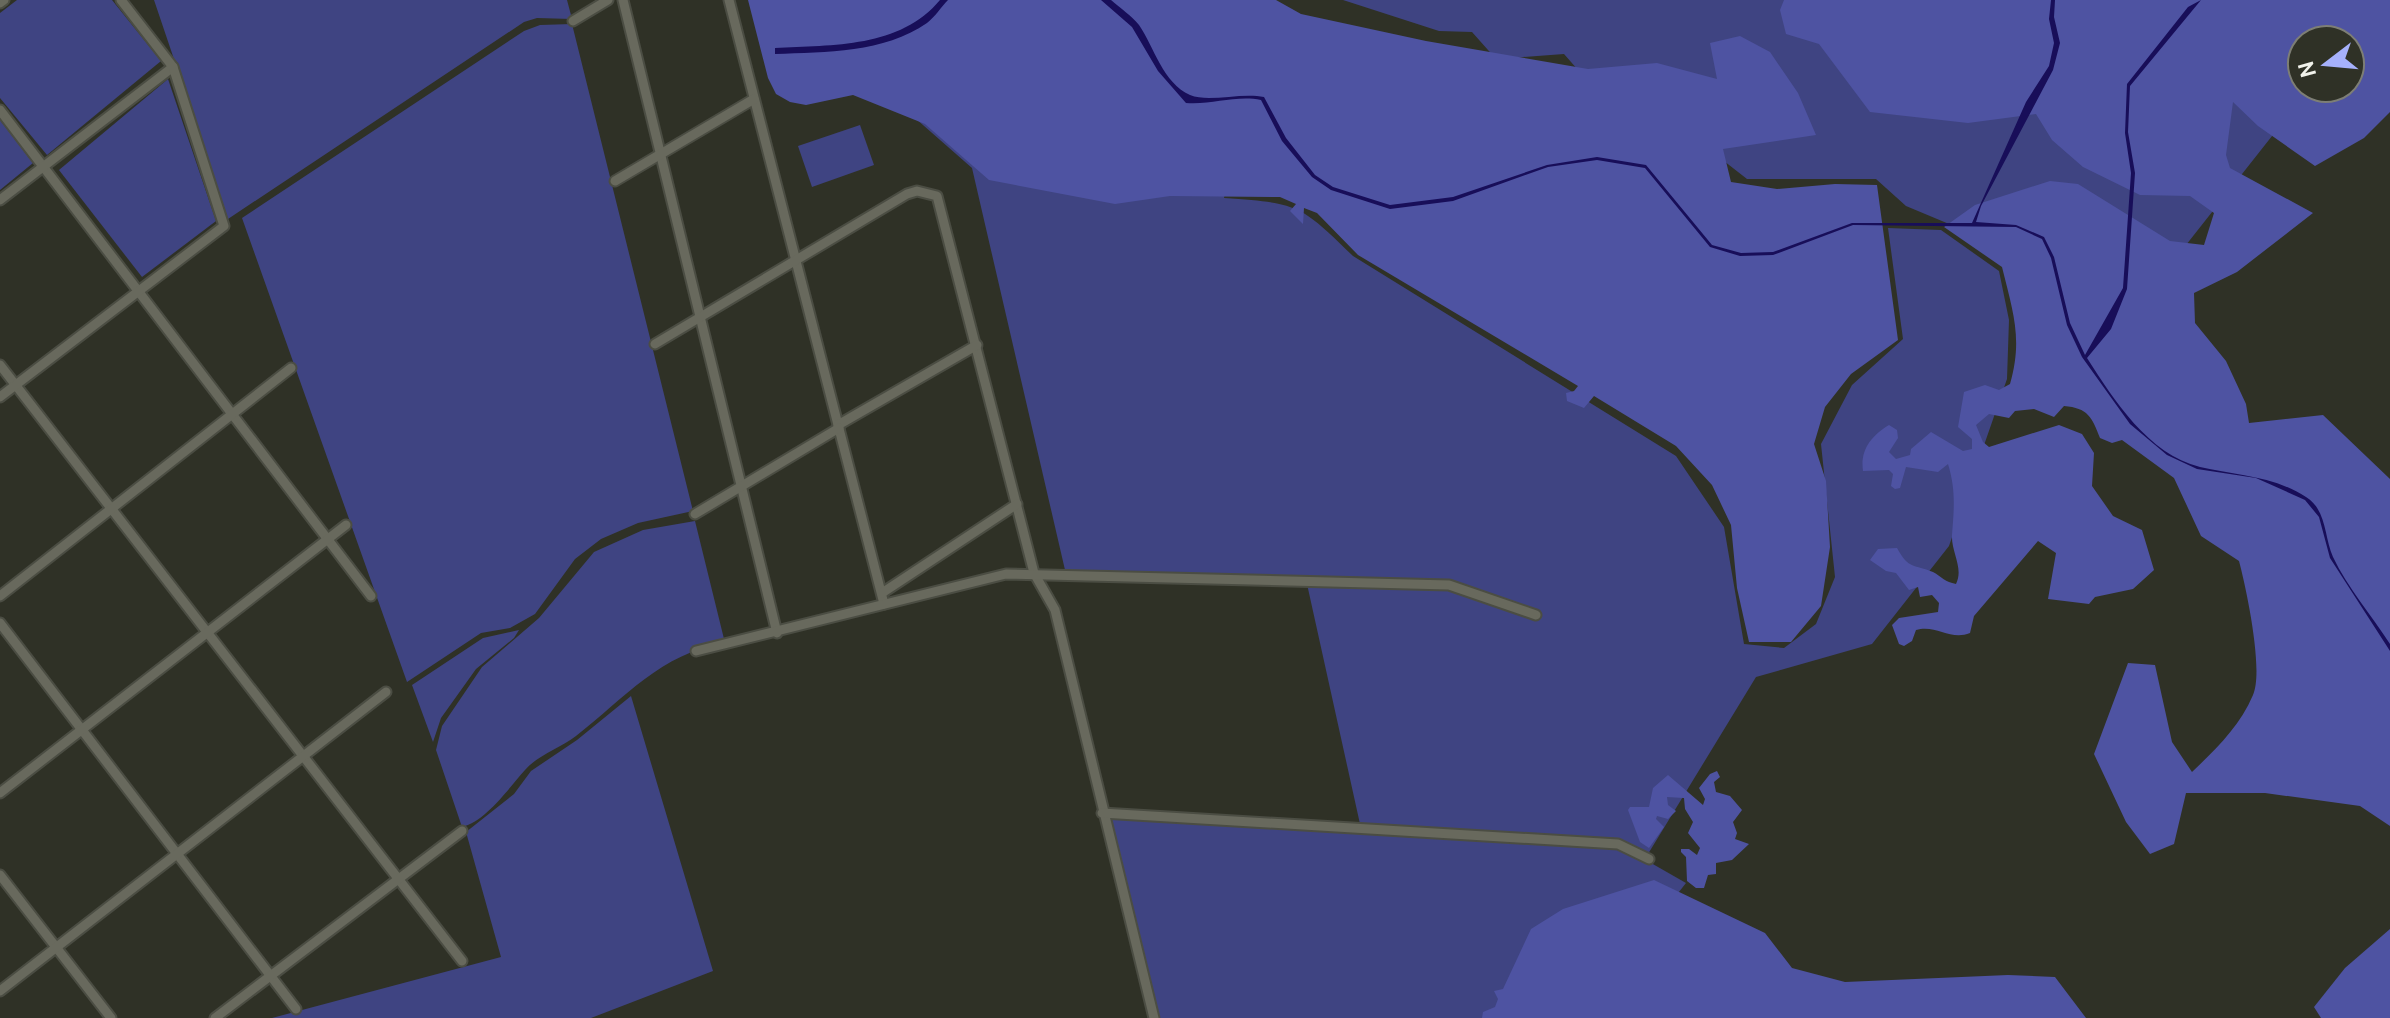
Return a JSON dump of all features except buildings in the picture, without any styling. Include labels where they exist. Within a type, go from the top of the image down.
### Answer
[{"type":"street","points":[[0,397],[224,226],[173,67],[121,0]]},
{"type":"street","points":[[573,21],[608,0]]},
{"type":"street","points":[[623,0],[777,633]]},
{"type":"street","points":[[729,0],[883,598]]},
{"type":"street","points":[[0,200],[173,67]]},
{"type":"street","points":[[615,181],[754,99]]},
{"type":"street","points":[[0,110],[371,596]]},
{"type":"street","points":[[655,344],[907,194],[917,191],[937,196],[1034,573],[1055,610],[1154,1018]]},
{"type":"street","points":[[695,514],[977,345]]},
{"type":"street","points":[[0,365],[462,961]]},
{"type":"street","points":[[0,596],[291,368]]},
{"type":"street","points":[[883,598],[1017,504]]},
{"type":"street","points":[[0,793],[346,525]]},
{"type":"street","points":[[696,651],[777,633],[883,598],[978,579],[1034,573],[1449,585],[1536,615]]},
{"type":"street","points":[[0,623],[296,1009]]},
{"type":"street","points":[[0,991],[386,692]]},
{"type":"street","points":[[1102,813],[1618,844],[1649,859]]},
{"type":"street","points":[[215,1018],[462,831]]},
{"type":"street","points":[[0,875],[111,1018]]},
{"type":"shaded area","points":[[17,0],[112,0],[161,61],[47,155],[0,98],[0,13]]},
{"type":"shaded area","points":[[154,0],[567,0],[572,19],[537,18],[524,22],[228,219]]},
{"type":"shaded area","points":[[748,0],[1276,0],[1301,14],[1426,41],[1588,69],[1657,63],[1717,79],[1710,43],[1740,36],[1770,52],[1798,93],[1816,135],[1723,149],[1731,182],[1777,189],[1835,184],[1877,185],[1898,340],[1851,374],[1825,407],[1814,444],[1826,481],[1830,547],[1821,606],[1791,642],[1749,642],[1737,588],[1731,525],[1712,485],[1676,446],[1594,396],[1584,408],[1567,401],[1566,393],[1578,386],[1358,255],[1317,213],[1304,208],[1303,224],[1290,211],[1296,204],[1280,197],[1170,196],[1115,204],[989,180],[925,124],[853,95],[806,105],[790,102],[776,94],[768,78]]},
{"type":"shaded area","points":[[940,0],[948,0],[930,21],[892,40],[854,49],[775,54],[775,48],[842,44],[886,35],[924,16]]},
{"type":"shaded area","points":[[1101,0],[1111,0],[1136,22],[1166,73],[1190,95],[1206,98],[1264,97],[1286,138],[1315,175],[1333,187],[1390,205],[1453,197],[1547,165],[1597,157],[1646,165],[1712,245],[1741,253],[1773,252],[1852,223],[1972,223],[2026,102],[2049,66],[2054,43],[2049,19],[2051,0],[2055,0],[2054,17],[2060,43],[2053,70],[1981,206],[1976,222],[2016,225],[2044,237],[2054,257],[2070,323],[2085,355],[2123,288],[2131,173],[2125,133],[2127,84],[2188,7],[2201,0],[2130,86],[2128,132],[2135,173],[2127,289],[2111,329],[2087,358],[2121,408],[2164,450],[2200,467],[2254,477],[2281,485],[2313,502],[2321,516],[2339,568],[2390,644],[2390,651],[2330,558],[2319,517],[2305,500],[2256,478],[2197,469],[2167,455],[2130,424],[2082,357],[2067,325],[2051,258],[2042,239],[2016,227],[1853,225],[1773,255],[1740,256],[1710,247],[1645,168],[1597,160],[1548,167],[1453,201],[1390,209],[1331,190],[1312,177],[1282,141],[1261,100],[1186,103],[1158,71],[1132,27]]},
{"type":"shaded area","points":[[1264,0],[1224,198],[1268,202],[1296,209],[1321,226],[1353,256],[1676,456],[1724,527],[1744,644],[1784,648],[1816,624],[1835,577],[1821,444],[1852,385],[1903,339],[1888,228],[1941,230],[1999,271],[2009,320],[2007,379],[1949,546],[1872,644],[1756,677],[1648,854],[1617,841],[1360,824],[1307,584],[1449,589],[1539,620],[1542,614],[1448,581],[1065,570],[972,168],[899,104]]},
{"type":"shaded area","points":[[1343,0],[2380,0],[2333,24],[2286,24],[2286,104],[2297,104],[2096,359],[1973,234],[1906,206],[1876,179],[1747,179],[1660,111],[1600,95],[1564,54],[1496,59],[1472,32],[1439,31]]},
{"type":"shaded area","points":[[1784,0],[2390,0],[2390,112],[2364,138],[2315,166],[2258,126],[2233,102],[2226,155],[2230,168],[2313,213],[2237,272],[2194,293],[2195,323],[2226,361],[2246,404],[2249,423],[2323,415],[2390,479],[2390,826],[2360,806],[2265,793],[2186,793],[2174,844],[2150,854],[2126,822],[2094,754],[2128,663],[2155,665],[2172,742],[2192,772],[2227,736],[2248,706],[2256,683],[2255,649],[2239,561],[2201,536],[2174,478],[2122,440],[2112,443],[2100,438],[2091,419],[2079,409],[2064,406],[2054,417],[2034,409],[2015,411],[2009,418],[1989,414],[1976,425],[1983,442],[1989,447],[2059,425],[2082,434],[2094,453],[2092,486],[2113,516],[2142,530],[2154,570],[2133,589],[2095,597],[2089,604],[2048,599],[2056,553],[2038,541],[1974,616],[1970,633],[1956,635],[1930,629],[1916,630],[1912,641],[1904,646],[1899,644],[1892,625],[1899,618],[1938,612],[1939,603],[1932,595],[1920,597],[1918,587],[1909,590],[1896,573],[1886,571],[1870,560],[1878,549],[1897,548],[1912,565],[1956,584],[1959,572],[1952,541],[1952,482],[1948,464],[1938,472],[1906,467],[1900,488],[1895,489],[1891,486],[1893,474],[1889,470],[1863,471],[1865,450],[1872,439],[1889,425],[1897,430],[1898,438],[1889,452],[1896,459],[1910,455],[1911,449],[1931,432],[1963,451],[1972,449],[1972,439],[1958,427],[1964,392],[1985,385],[1999,390],[2010,384],[2016,353],[2015,326],[2002,267],[1944,227],[1975,205],[2050,181],[2078,184],[2170,241],[2204,245],[2214,213],[2190,196],[2140,195],[2083,167],[2052,140],[2036,114],[1968,123],[1870,112],[1819,44],[1786,34],[1780,10]]},
{"type":"shaded area","points":[[572,24],[693,511],[638,523],[601,539],[575,559],[535,614],[510,628],[481,633],[407,682],[242,218],[524,31],[540,25]]},
{"type":"shaded area","points":[[168,79],[216,221],[142,277],[59,170]]},
{"type":"shaded area","points":[[0,120],[33,163],[0,190]]},
{"type":"shaded area","points":[[860,125],[874,165],[812,187],[798,146]]},
{"type":"shaded area","points":[[695,521],[725,643],[682,656],[645,679],[576,736],[530,765],[488,811],[462,827],[436,750],[442,726],[482,667],[539,618],[594,552],[643,530]]},
{"type":"shaded area","points":[[519,630],[514,638],[476,669],[441,718],[433,742],[412,685],[483,638]]},
{"type":"shaded area","points":[[631,696],[713,971],[591,1018],[272,1018],[501,957],[466,832],[514,794],[531,771],[577,740]]},
{"type":"shaded area","points":[[1717,771],[1720,777],[1714,782],[1716,792],[1730,796],[1742,810],[1733,822],[1737,833],[1735,839],[1749,844],[1732,860],[1716,863],[1716,874],[1708,875],[1704,888],[1696,888],[1687,881],[1686,857],[1681,852],[1681,849],[1689,849],[1697,855],[1700,848],[1688,833],[1693,822],[1685,809],[1684,798],[1667,797],[1668,805],[1676,811],[1668,819],[1657,816],[1656,819],[1664,827],[1649,848],[1640,842],[1628,810],[1630,807],[1649,807],[1653,788],[1668,775],[1703,805],[1705,799],[1699,788],[1710,774]]},
{"type":"shaded area","points":[[1107,817],[1623,847],[1686,883],[1580,1018],[1158,1018]]},
{"type":"shaded area","points":[[1654,880],[1765,933],[1792,968],[1845,982],[2008,975],[2055,977],[2086,1018],[1482,1018],[1483,1012],[1495,1007],[1498,999],[1494,991],[1503,989],[1531,929],[1563,909]]},
{"type":"shaded area","points":[[2390,929],[2390,1018],[2321,1018],[2314,1007],[2345,968]]}]
